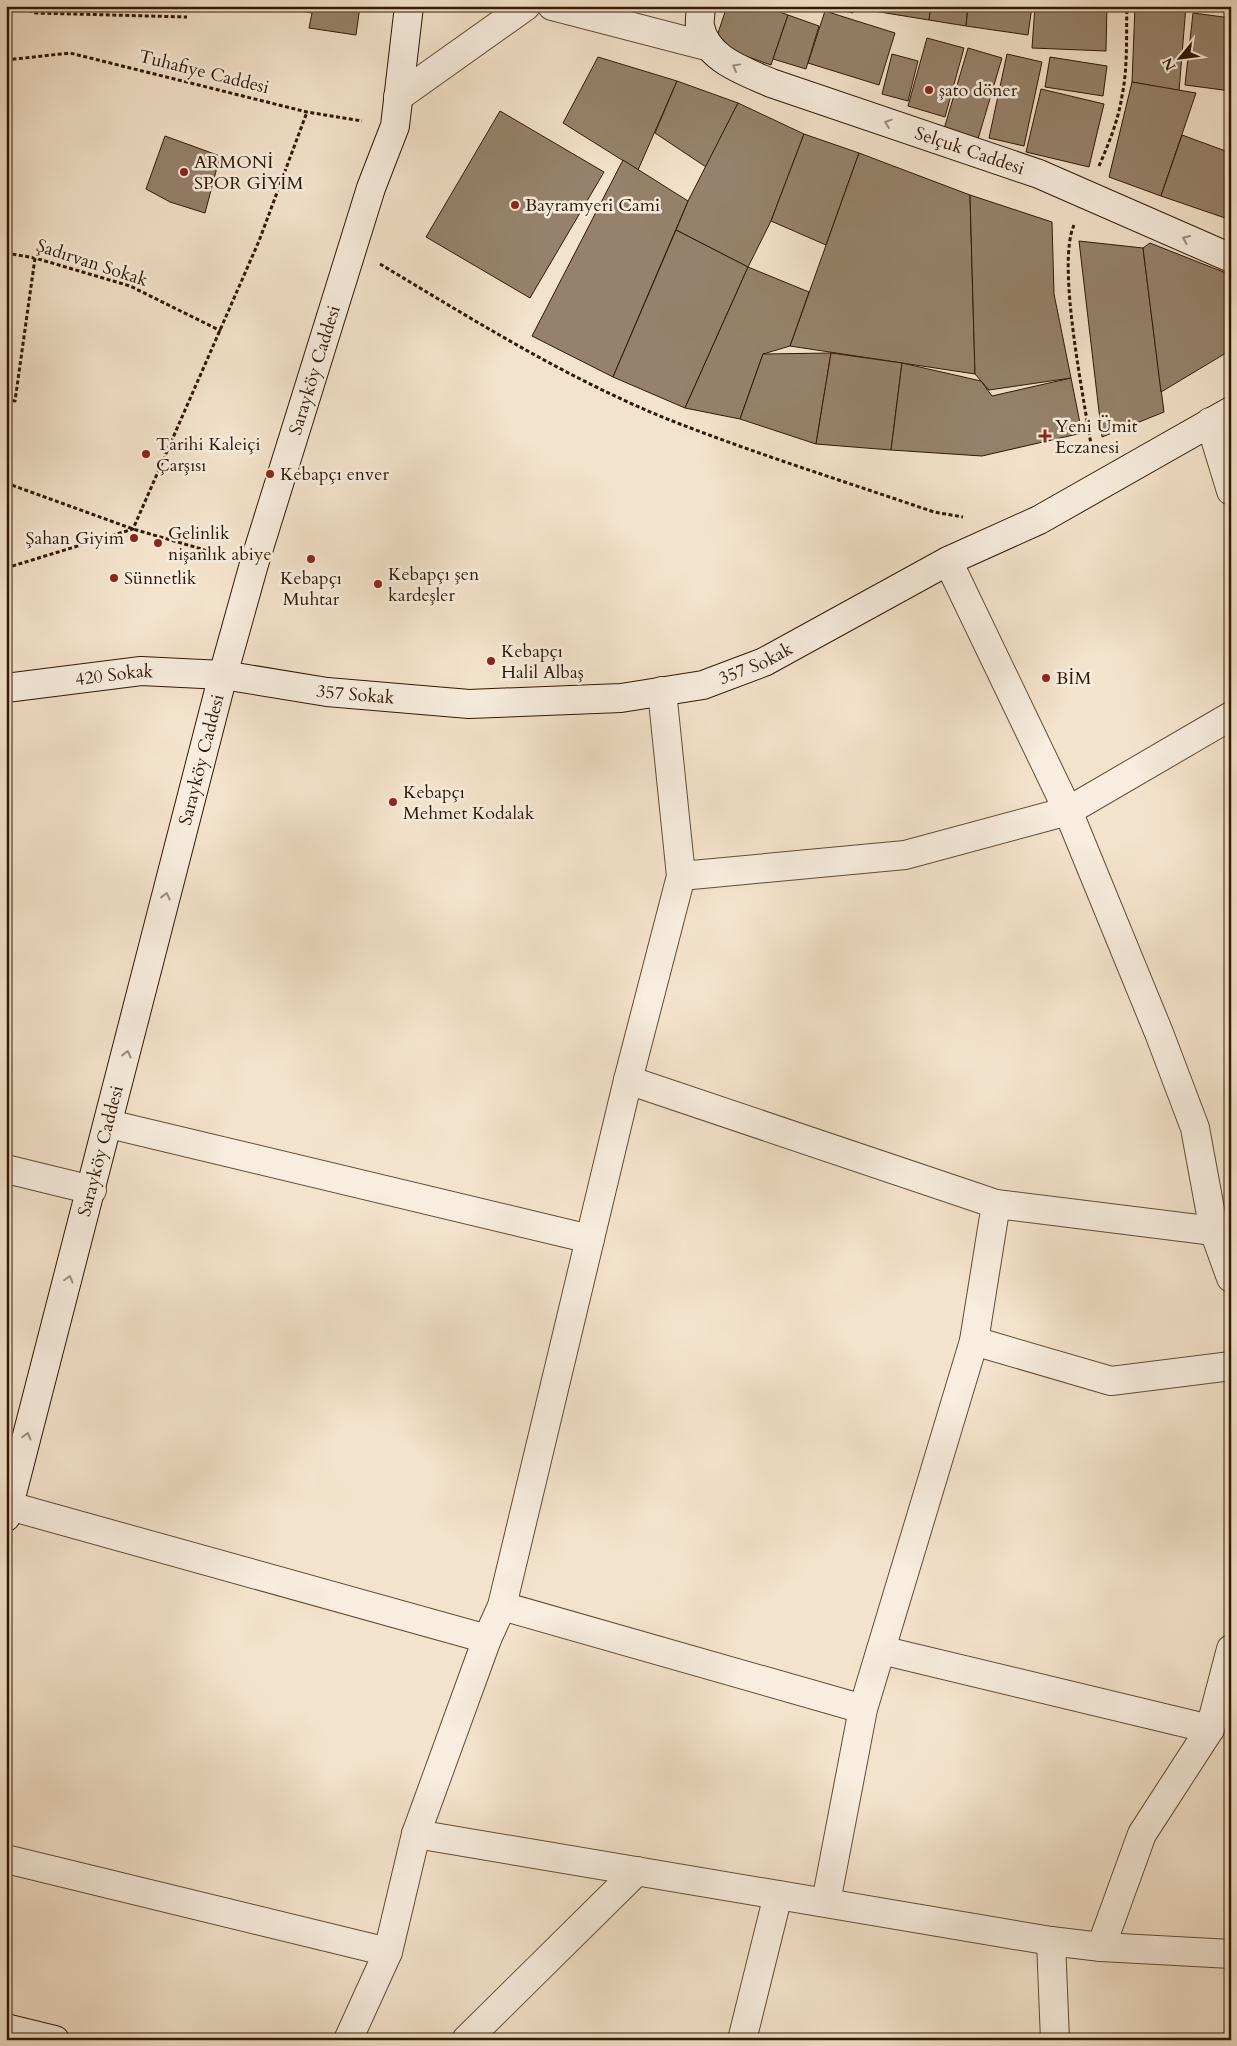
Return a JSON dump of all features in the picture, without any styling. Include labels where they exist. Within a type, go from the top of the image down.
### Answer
[{"type":"street","name":"Sarayköy Caddesi","points":[[7,1509],[92,1190],[222,675],[254,564],[371,188],[395,126],[409,6]]},
{"type":"street","points":[[398,97],[526,6]]},
{"type":"street","points":[[552,6],[710,47]]},
{"type":"street","points":[[701,6],[700,26],[710,47]]},
{"type":"street","name":"Selçuk Caddesi","points":[[710,47],[722,59],[737,68],[771,83],[1039,174],[1231,258]]},
{"type":"street","points":[[1220,416],[1231,491]]},
{"type":"street","name":"357 Sokak","points":[[222,675],[327,692],[469,704],[620,698],[703,685],[764,662],[948,560],[1040,520],[1220,416]]},
{"type":"street","points":[[948,560],[1068,810],[1195,1128],[1214,1232],[1231,1278]]},
{"type":"street","name":"420 Sokak","points":[[6,688],[141,671],[222,675]]},
{"type":"street","points":[[348,2040],[388,1952],[416,1834],[487,1639],[502,1606],[628,1080],[681,876],[662,691]]},
{"type":"street","points":[[681,876],[905,855],[1068,810],[1231,716]]},
{"type":"street","points":[[628,1080],[996,1204],[1214,1232]]},
{"type":"street","points":[[109,1124],[590,1239]]},
{"type":"street","points":[[6,1169],[92,1190]]},
{"type":"street","points":[[826,1902],[864,1709],[974,1341],[996,1204]]},
{"type":"street","points":[[974,1341],[1111,1381],[1231,1366]]},
{"type":"street","points":[[7,1509],[487,1639]]},
{"type":"street","points":[[502,1606],[864,1709]]},
{"type":"street","points":[[1101,1947],[1142,1834],[1210,1729],[1231,1648]]},
{"type":"street","points":[[881,1650],[1210,1729]]},
{"type":"street","points":[[416,1834],[1051,1941],[1101,1947],[1231,1954]]},
{"type":"street","points":[[6,1859],[388,1952]]},
{"type":"street","points":[[466,2040],[637,1871]]},
{"type":"street","points":[[742,2040],[778,1895]]},
{"type":"street","points":[[1051,1941],[1055,2040]]},
{"type":"street","points":[[6,2028],[55,2040]]},
{"type":"path","points":[[16,6],[36,13],[187,17]]},
{"type":"path","points":[[1102,484],[1093,456],[1086,410],[1070,284],[1069,236],[1113,133],[1123,96],[1126,67],[1127,6]]},
{"type":"path","name":"Tuhafiye Caddesi","points":[[6,60],[70,53],[307,112],[395,126]]},
{"type":"path","points":[[6,568],[133,529],[221,331],[259,240],[307,112]]},
{"type":"path","name":"Şadırvan Sokak","points":[[6,253],[36,258],[130,286],[221,331]]},
{"type":"path","points":[[6,399],[15,401],[36,258]]},
{"type":"path","points":[[379,263],[495,333],[595,386],[679,424],[934,512],[972,519]]},
{"type":"path","points":[[6,484],[133,529],[254,564]]},
{"type":"building","points":[[271,6],[360,6],[356,35],[309,28],[312,13]]},
{"type":"building","points":[[727,6],[764,6],[788,15],[771,65],[714,45]]},
{"type":"building","points":[[822,6],[854,6],[853,13]]},
{"type":"building","points":[[861,6],[931,6],[929,20],[861,9]]},
{"type":"building","points":[[931,6],[968,6],[966,26],[929,20]]},
{"type":"building","points":[[968,6],[1032,6],[1028,35],[966,26]]},
{"type":"building","points":[[1035,6],[1107,6],[1106,51],[1032,48]]},
{"type":"building","points":[[1135,6],[1186,6],[1179,91],[1132,82]]},
{"type":"building","points":[[1191,6],[1231,6],[1231,11],[1191,8]]},
{"type":"building","points":[[825,11],[895,33],[879,85],[808,63]]},
{"type":"building","points":[[1193,13],[1231,18],[1231,91],[1185,85]]},
{"type":"building","points":[[788,15],[819,26],[806,69],[773,59]]},
{"type":"building","points":[[927,38],[964,48],[945,117],[908,106]]},
{"type":"building","points":[[968,48],[1002,58],[978,139],[944,129]]},
{"type":"building","points":[[892,54],[918,61],[908,101],[882,94]]},
{"type":"building","points":[[1007,54],[1042,62],[1024,146],[989,138]]},
{"type":"building","points":[[598,57],[677,81],[638,170],[563,123]]},
{"type":"building","points":[[1050,57],[1107,66],[1103,96],[1045,87]]},
{"type":"building","points":[[677,81],[738,103],[706,167],[655,133]]},
{"type":"building","points":[[1132,82],[1196,93],[1161,196],[1109,177]]},
{"type":"building","points":[[1041,89],[1104,104],[1089,167],[1026,152]]},
{"type":"building","points":[[738,103],[804,134],[771,221],[748,267],[676,230],[688,201]]},
{"type":"building","name":"Bayramyeri Cami","points":[[500,111],[604,172],[530,298],[426,237]]},
{"type":"building","points":[[804,134],[859,153],[826,245],[771,221]]},
{"type":"building","points":[[1182,135],[1231,153],[1231,220],[1161,196]]},
{"type":"building","name":"ARMONİ SPOR GİYİM","points":[[165,136],[220,156],[205,213],[170,202],[146,189]]},
{"type":"building","points":[[859,153],[970,195],[975,374],[790,346]]},
{"type":"building","points":[[623,160],[688,201],[613,377],[532,336]]},
{"type":"building","points":[[970,195],[1052,222],[1054,294],[1071,378],[989,390],[975,374]]},
{"type":"building","points":[[676,230],[748,267],[685,408],[613,377]]},
{"type":"building","points":[[1079,241],[1143,248],[1164,412],[1102,437]]},
{"type":"building","points":[[1150,243],[1231,275],[1231,350],[1161,392],[1143,248]]},
{"type":"building","points":[[748,267],[809,292],[790,346],[763,354],[740,419],[685,408]]},
{"type":"building","points":[[831,353],[816,444],[740,419],[763,354]]},
{"type":"building","points":[[831,353],[902,363],[891,450],[816,444]]},
{"type":"building","points":[[902,363],[981,381],[992,396],[1071,378],[1082,433],[982,456],[891,450]]},
{"type":"place","name":"şato döner","points":[[929,90]]},
{"type":"place","name":"ARMONİ SPOR GİYİM","points":[[184,172]]},
{"type":"place","name":"Bayramyeri Cami","points":[[515,205]]},
{"type":"place","name":"Yeni Ümit Eczanesi","points":[[1045,436]]},
{"type":"place","name":"Tarihi Kaleiçi Çarşısı","points":[[146,454]]},
{"type":"place","name":"Kebapçı enver","points":[[270,474]]},
{"type":"place","name":"Şahan Giyim","points":[[134,538]]},
{"type":"place","name":"Gelinlik nişanlık abiye","points":[[158,543]]},
{"type":"place","name":"Kebapçı Muhtar","points":[[311,559]]},
{"type":"place","name":"Sünnetlik","points":[[114,578]]},
{"type":"place","name":"Kebapçı şen kardeşler","points":[[378,584]]},
{"type":"place","name":"Kebapçı Halil Albaş","points":[[491,661]]},
{"type":"place","name":"BİM","points":[[1046,678]]},
{"type":"place","name":"Kebapçı Mehmet Kodalak","points":[[393,802]]}]
